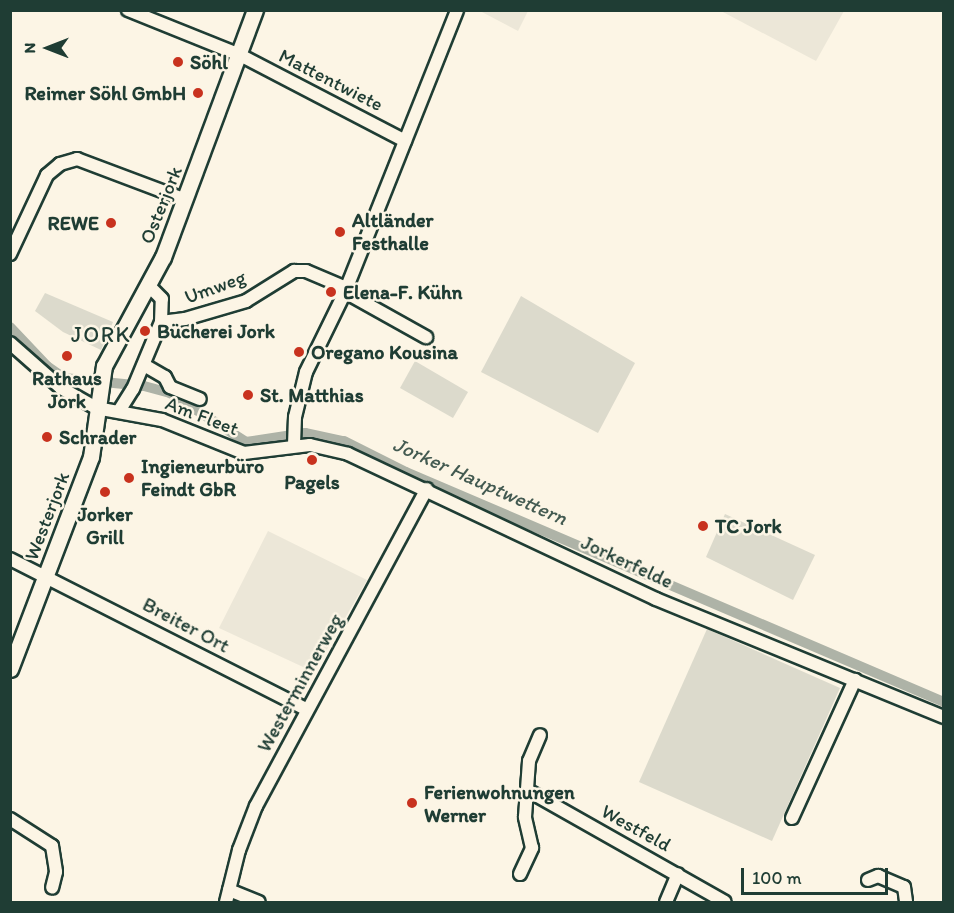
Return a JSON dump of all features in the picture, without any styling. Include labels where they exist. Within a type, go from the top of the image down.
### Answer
[{"type":"main road","name":"Osterjork","points":[[96,408],[99,382],[121,330],[148,285],[186,200],[255,10]]},
{"type":"main road","name":"Westerjork","points":[[10,669],[91,457],[96,408]]},
{"type":"street","name":"Mattentwiete","points":[[128,10],[145,14],[240,55],[405,141]]},
{"type":"street","points":[[294,438],[306,372],[345,290],[457,10]]},
{"type":"street","points":[[10,254],[47,175],[60,164],[77,159],[186,200]]},
{"type":"street","name":"Umweg","points":[[161,321],[185,319],[246,301],[294,271],[306,271],[345,290]]},
{"type":"street","points":[[119,411],[144,365],[161,321],[162,299],[148,285]]},
{"type":"street","points":[[345,290],[426,337]]},
{"type":"street","points":[[10,343],[61,388],[96,408]]},
{"type":"street","points":[[144,365],[165,377],[170,387],[200,399]]},
{"type":"street","name":"Am Fleet","points":[[96,408],[170,422],[244,453],[294,438]]},
{"type":"street","name":"Jorkerfelde","points":[[294,438],[348,454],[656,598],[944,717]]},
{"type":"street","name":"Westerminnerweg","points":[[226,903],[256,806],[427,489]]},
{"type":"street","name":"Breiter Ort","points":[[10,559],[47,574],[307,710]]},
{"type":"street","points":[[792,818],[855,680]]},
{"type":"street","points":[[520,874],[532,848],[525,817],[529,761],[540,735]]},
{"type":"street","name":"Westfeld","points":[[527,790],[678,874],[725,903]]},
{"type":"street","points":[[10,819],[52,846],[56,872],[52,888]]},
{"type":"street","points":[[666,903],[678,874]]},
{"type":"street","points":[[868,880],[878,876],[904,887],[906,903]]},
{"type":"street","points":[[229,890],[259,903]]},
{"type":"shaded area","points":[[480,11],[528,11],[518,31]]},
{"type":"shaded area","points":[[721,11],[844,11],[816,61]]},
{"type":"shaded area","points":[[45,293],[113,322],[101,350],[63,332],[35,311]]},
{"type":"shaded area","points":[[521,296],[635,363],[598,433],[481,372]]},
{"type":"shaded area","points":[[415,361],[468,392],[453,418],[400,388]]},
{"type":"shaded area","points":[[725,514],[815,555],[793,600],[706,557]]},
{"type":"shaded area","points":[[268,531],[367,580],[314,672],[219,628]]},
{"type":"shaded area","points":[[707,629],[840,688],[772,841],[639,782]]},
{"type":"waterway","name":"Jorker Hauptwettern","points":[[10,327],[47,366],[64,378],[144,386],[170,393],[246,442],[305,433],[344,441],[406,472],[944,702]]},
{"type":"place","name":"Söhl","points":[[178,62]]},
{"type":"place","name":"Reimer Söhl GmbH","points":[[198,93]]},
{"type":"place","name":"REWE","points":[[111,223]]},
{"type":"place","name":"Altländer Festhalle","points":[[340,232]]},
{"type":"place","name":"Elena-F. Kühn","points":[[331,292]]},
{"type":"place","name":"Bücherei Jork","points":[[145,331]]},
{"type":"place","name":"Oregano Kousina","points":[[299,352]]},
{"type":"place","name":"Rathaus Jork","points":[[67,356]]},
{"type":"place","name":"St. Matthias","points":[[248,395]]},
{"type":"place","name":"Schrader","points":[[47,437]]},
{"type":"place","name":"Pagels","points":[[312,460]]},
{"type":"place","name":"Ingieneurbüro Feindt GbR","points":[[129,478]]},
{"type":"place","name":"Jorker Grill","points":[[105,492]]},
{"type":"place","name":"TC Jork","points":[[703,526]]},
{"type":"place","name":"Ferienwohnungen Werner","points":[[412,803]]},
{"type":"district","name":"JORK","points":[[101,335]]}]
